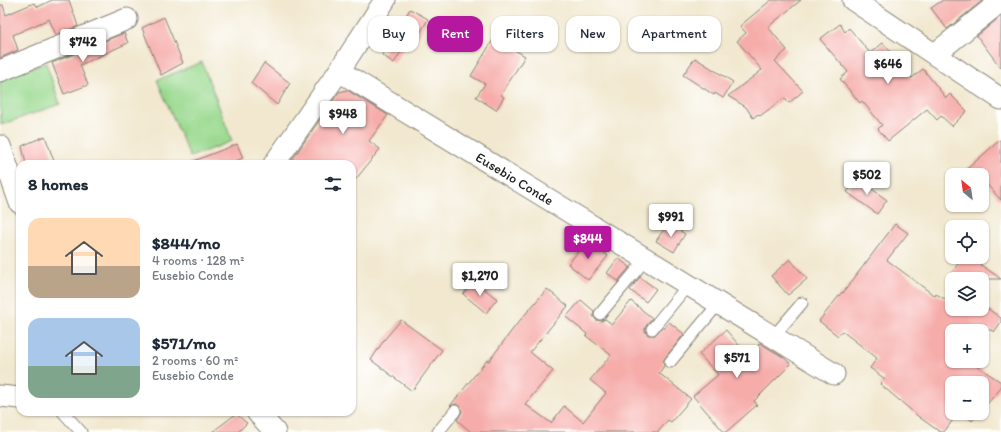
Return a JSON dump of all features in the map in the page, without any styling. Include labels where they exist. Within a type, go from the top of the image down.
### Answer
[{"type":"street","points":[[277,160],[338,72],[385,0]]},
{"type":"street","points":[[853,0],[1001,99]]},
{"type":"street","points":[[935,54],[1001,1]]},
{"type":"street","points":[[0,71],[127,19]]},
{"type":"street","name":"Eusebio Conde","points":[[338,72],[834,374]]},
{"type":"street","points":[[0,146],[16,192]]},
{"type":"street","points":[[0,396],[16,398]]},
{"type":"street","points":[[261,416],[275,432]]},
{"type":"lane","points":[[600,314],[646,259]]},
{"type":"lane","points":[[652,329],[688,285]]},
{"type":"lane","points":[[773,337],[802,303]]},
{"type":"lane","points":[[670,362],[719,304]]},
{"type":"lane","points":[[438,432],[455,411]]},
{"type":"lane","points":[[67,416],[81,432]]},
{"type":"green space","points":[[202,62],[232,141],[190,157],[157,80]]},
{"type":"green space","points":[[46,63],[60,104],[1,125],[0,78]]},
{"type":"building","points":[[52,0],[69,0],[78,26],[56,35],[49,19],[13,35],[18,50],[0,58],[0,5],[3,5],[6,15],[34,3],[38,7]]},
{"type":"building","points":[[771,0],[801,0],[768,27],[787,50],[775,61],[803,91],[789,103],[784,98],[760,116],[758,114],[753,118],[746,107],[728,96],[762,70],[737,41],[746,33],[740,26]]},
{"type":"building","points":[[943,0],[983,0],[947,29],[931,8]]},
{"type":"building","points":[[410,9],[427,18],[419,35],[419,16],[406,16]]},
{"type":"building","points":[[1001,16],[1001,68],[977,36]]},
{"type":"building","points":[[164,17],[183,63],[161,75],[142,28]]},
{"type":"building","points":[[840,24],[845,32],[849,28],[870,53],[883,43],[912,78],[923,69],[946,98],[950,94],[967,111],[952,126],[941,116],[937,120],[927,109],[888,141],[878,129],[882,125],[862,101],[860,103],[840,79],[848,72],[820,39]]},
{"type":"building","points":[[124,33],[128,43],[80,65],[88,85],[64,94],[52,63]]},
{"type":"building","points":[[491,43],[491,52],[518,52],[525,56],[501,95],[504,97],[496,110],[476,97],[485,84],[471,76]]},
{"type":"building","points":[[384,52],[401,52],[394,63],[382,55]]},
{"type":"building","points":[[695,58],[733,82],[723,98],[715,93],[714,95],[683,75]]},
{"type":"building","points":[[264,63],[290,83],[277,105],[251,83]]},
{"type":"building","points":[[347,90],[388,115],[369,141],[380,149],[356,179],[356,160],[292,160],[339,92]]},
{"type":"building","points":[[45,136],[54,160],[25,160],[22,146]]},
{"type":"building","points":[[1001,139],[1001,200],[989,187],[989,168],[968,168]]},
{"type":"building","points":[[237,144],[243,158],[238,160],[197,160]]},
{"type":"building","points":[[857,178],[887,200],[877,214],[847,192]]},
{"type":"building","points":[[668,223],[685,234],[674,252],[656,241]]},
{"type":"building","points":[[895,224],[908,233],[887,260],[935,296],[936,294],[945,299],[945,316],[989,316],[989,310],[1001,318],[1001,322],[994,332],[989,330],[989,324],[945,324],[945,368],[980,368],[1001,382],[1001,388],[989,402],[989,376],[945,376],[945,420],[953,420],[944,432],[940,432],[919,417],[880,384],[885,379],[870,368],[877,358],[842,331],[838,336],[819,321],[842,292],[843,293]]},
{"type":"building","points":[[588,240],[608,256],[588,280],[568,264]]},
{"type":"building","points":[[618,258],[630,267],[618,281],[607,273]]},
{"type":"building","points":[[790,259],[807,279],[788,295],[771,276]]},
{"type":"building","points":[[958,264],[980,264],[1001,279],[989,279],[989,272],[952,272]]},
{"type":"building","points":[[640,277],[656,289],[646,302],[630,290]]},
{"type":"building","points":[[474,281],[497,299],[486,313],[463,294]]},
{"type":"building","points":[[547,289],[568,306],[530,352],[553,371],[525,404],[551,423],[564,406],[583,422],[606,393],[590,380],[611,355],[586,336],[587,334],[566,317],[581,300],[594,311],[593,316],[596,320],[602,321],[605,319],[612,324],[631,301],[652,318],[645,328],[648,335],[655,335],[662,327],[664,329],[669,322],[684,334],[663,361],[664,366],[659,373],[691,399],[671,422],[668,420],[658,432],[471,432],[457,420],[462,412],[461,408],[456,404],[450,406],[487,360],[489,361],[516,325]]},
{"type":"building","points":[[401,320],[442,350],[412,391],[371,360],[384,340]]},
{"type":"building","points":[[726,330],[748,356],[760,343],[783,357],[791,364],[754,401],[757,405],[726,432],[724,432],[693,396],[718,375],[699,354]]},
{"type":"building","points":[[233,416],[238,416],[247,423],[238,432],[212,432]]}]
